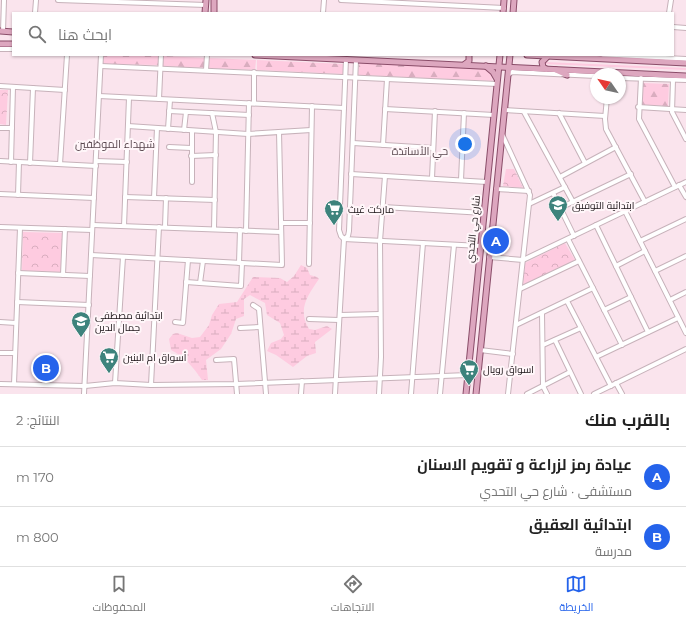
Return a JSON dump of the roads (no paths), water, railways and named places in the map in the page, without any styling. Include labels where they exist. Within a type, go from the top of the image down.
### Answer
[{"type":"main road","points":[[214,0],[214,12]]},
{"type":"main road","points":[[504,0],[504,11]]},
{"type":"main road","points":[[513,12],[514,0]]},
{"type":"main road","points":[[1,31],[12,32]]},
{"type":"main road","points":[[0,44],[12,44]]},
{"type":"main road","points":[[284,56],[686,76]]},
{"type":"main road","points":[[464,65],[469,61],[469,56]]},
{"type":"main road","name":"شارع حي التحدي","points":[[466,394],[500,56]]},
{"type":"main road","name":"شارع حي التحدي","points":[[476,394],[510,56]]},
{"type":"main road","points":[[537,56],[564,56],[686,63]]},
{"type":"main road","points":[[548,57],[544,58],[542,62],[543,67],[567,75]]},
{"type":"main road","points":[[483,66],[490,69],[495,74],[497,84]]},
{"type":"main road","points":[[495,105],[497,102],[501,101],[504,108]]},
{"type":"main road","points":[[483,223],[488,227],[493,222]]},
{"type":"main road","points":[[482,237],[483,233],[487,232],[491,237]]},
{"type":"main road","points":[[477,286],[482,290],[486,286]]},
{"type":"main road","points":[[474,305],[480,302],[484,307]]},
{"type":"street","points":[[1,31],[4,0]]},
{"type":"street","points":[[35,12],[36,0]]},
{"type":"street","points":[[58,0],[206,3]]},
{"type":"street","points":[[323,12],[324,0]]},
{"type":"street","points":[[342,0],[460,6],[504,11]]},
{"type":"street","points":[[460,6],[461,0]]},
{"type":"street","points":[[669,12],[671,0]]},
{"type":"street","points":[[674,27],[686,28]]},
{"type":"street","points":[[0,49],[12,49]]},
{"type":"street","points":[[60,164],[67,56]]},
{"type":"street","points":[[84,394],[101,56]]},
{"type":"street","points":[[159,99],[161,56]]},
{"type":"street","points":[[206,70],[207,56]]},
{"type":"street","points":[[666,56],[686,59]]},
{"type":"street","points":[[335,394],[344,239],[339,230],[346,59]]},
{"type":"street","points":[[344,239],[348,236],[349,231],[356,60]]},
{"type":"street","points":[[101,66],[497,84]]},
{"type":"street","points":[[246,230],[248,134],[254,72]]},
{"type":"street","points":[[507,76],[512,72],[590,76]]},
{"type":"street","points":[[383,145],[387,78]]},
{"type":"street","points":[[626,78],[686,80]]},
{"type":"street","points":[[641,78],[638,107],[640,122],[677,186],[686,197]]},
{"type":"street","points":[[673,80],[673,116],[686,139]]},
{"type":"street","points":[[0,86],[65,90]]},
{"type":"street","points":[[11,162],[13,87]]},
{"type":"street","points":[[30,163],[33,88]]},
{"type":"street","points":[[99,96],[344,108]]},
{"type":"street","points":[[124,226],[129,98]]},
{"type":"street","points":[[168,129],[170,100]]},
{"type":"street","points":[[606,104],[606,129],[645,202]]},
{"type":"street","points":[[309,264],[312,106]]},
{"type":"street","points":[[638,107],[686,110]]},
{"type":"street","points":[[504,108],[524,112],[605,116]]},
{"type":"street","points":[[385,109],[494,115]]},
{"type":"street","points":[[169,111],[249,115]]},
{"type":"street","points":[[432,178],[434,111]]},
{"type":"street","points":[[184,130],[186,112]]},
{"type":"street","points":[[524,112],[573,202]]},
{"type":"street","points":[[212,113],[216,132],[214,229]]},
{"type":"street","points":[[461,180],[464,113]]},
{"type":"street","points":[[559,114],[585,163]]},
{"type":"street","points":[[128,126],[248,134],[311,130]]},
{"type":"street","points":[[0,128],[12,128]]},
{"type":"street","points":[[154,198],[157,128]]},
{"type":"street","points":[[192,130],[192,182]]},
{"type":"street","points":[[91,255],[282,265],[279,132]]},
{"type":"street","points":[[502,133],[529,191],[529,204],[508,394]]},
{"type":"street","points":[[353,143],[433,148]]},
{"type":"street","points":[[169,147],[191,148]]},
{"type":"street","points":[[560,177],[616,147]]},
{"type":"street","points":[[191,156],[216,155]]},
{"type":"street","points":[[0,161],[60,164],[127,162]]},
{"type":"street","points":[[18,195],[19,162]]},
{"type":"street","points":[[351,174],[487,182]]},
{"type":"street","points":[[560,208],[631,174]]},
{"type":"street","points":[[379,394],[380,241],[386,176]]},
{"type":"street","points":[[489,257],[523,260],[686,182]]},
{"type":"street","points":[[529,204],[565,187]]},
{"type":"street","points":[[496,189],[529,191]]},
{"type":"street","points":[[553,193],[574,236]]},
{"type":"street","points":[[0,194],[94,198]]},
{"type":"street","points":[[125,197],[215,200]]},
{"type":"street","points":[[165,228],[166,198]]},
{"type":"street","points":[[383,207],[484,213]]},
{"type":"street","points":[[625,212],[686,333]]},
{"type":"street","points":[[640,241],[686,219]]},
{"type":"street","points":[[281,223],[310,224]]},
{"type":"street","points":[[93,225],[281,232]]},
{"type":"street","points":[[596,225],[648,332]]},
{"type":"street","points":[[0,227],[92,230]]},
{"type":"street","points":[[151,385],[159,227]]},
{"type":"street","points":[[14,384],[20,228]]},
{"type":"street","points":[[63,275],[65,229]]},
{"type":"street","points":[[186,282],[241,286],[240,230]]},
{"type":"street","points":[[344,239],[481,246]]},
{"type":"street","points":[[568,239],[622,345]]},
{"type":"street","points":[[411,394],[422,243]]},
{"type":"street","points":[[440,394],[454,244]]},
{"type":"street","points":[[616,266],[644,251]]},
{"type":"street","points":[[655,271],[686,256]]},
{"type":"street","points":[[115,383],[123,257]]},
{"type":"street","points":[[174,322],[183,323],[188,260]]},
{"type":"street","points":[[200,283],[203,261]]},
{"type":"street","points":[[520,289],[579,261]]},
{"type":"street","points":[[18,273],[90,276]]},
{"type":"street","points":[[516,325],[593,288]]},
{"type":"street","points":[[670,300],[686,292]]},
{"type":"street","points":[[604,310],[631,296]]},
{"type":"street","points":[[567,301],[611,386]]},
{"type":"street","points":[[17,302],[89,305]]},
{"type":"street","points":[[253,305],[259,309],[266,394]]},
{"type":"street","points":[[542,313],[543,386],[547,394]]},
{"type":"street","points":[[340,315],[380,314]]},
{"type":"street","points":[[596,357],[678,318]]},
{"type":"street","points":[[309,319],[339,320]]},
{"type":"street","points":[[0,322],[16,323]]},
{"type":"street","points":[[240,328],[260,327]]},
{"type":"street","points":[[543,345],[581,328]]},
{"type":"street","points":[[555,340],[581,394]]},
{"type":"street","points":[[594,394],[686,349]]},
{"type":"street","points":[[480,350],[513,354]]},
{"type":"street","points":[[0,353],[15,354]]},
{"type":"street","points":[[216,360],[234,359],[237,394]]},
{"type":"street","points":[[527,394],[570,372]]},
{"type":"street","points":[[0,384],[85,386],[115,383],[151,385],[236,384],[468,375]]},
{"type":"street","points":[[301,394],[302,381]]},
{"type":"street","points":[[616,383],[622,394]]},
{"type":"place","name":"ابتدائية التوفيق","points":[[558,222]]},
{"type":"place","name":"ماركت غيث","points":[[334,226]]},
{"type":"place","name":"عيادة رمز لزراعة و تقويم الاسنان","points":[[496,241]]},
{"type":"place","name":"ابتدائية مصطفى جمال الدين","points":[[81,338]]},
{"type":"place","name":"ابتدائية العقيق","points":[[46,368]]},
{"type":"place","name":"أسواق ام البنين","points":[[109,374]]},
{"type":"place","name":"اسواق رويال","points":[[469,386]]},
{"type":"district","name":"شهداء الموظفين","points":[[115,144]]},
{"type":"district","name":"حي الأساتذة","points":[[420,151]]}]
